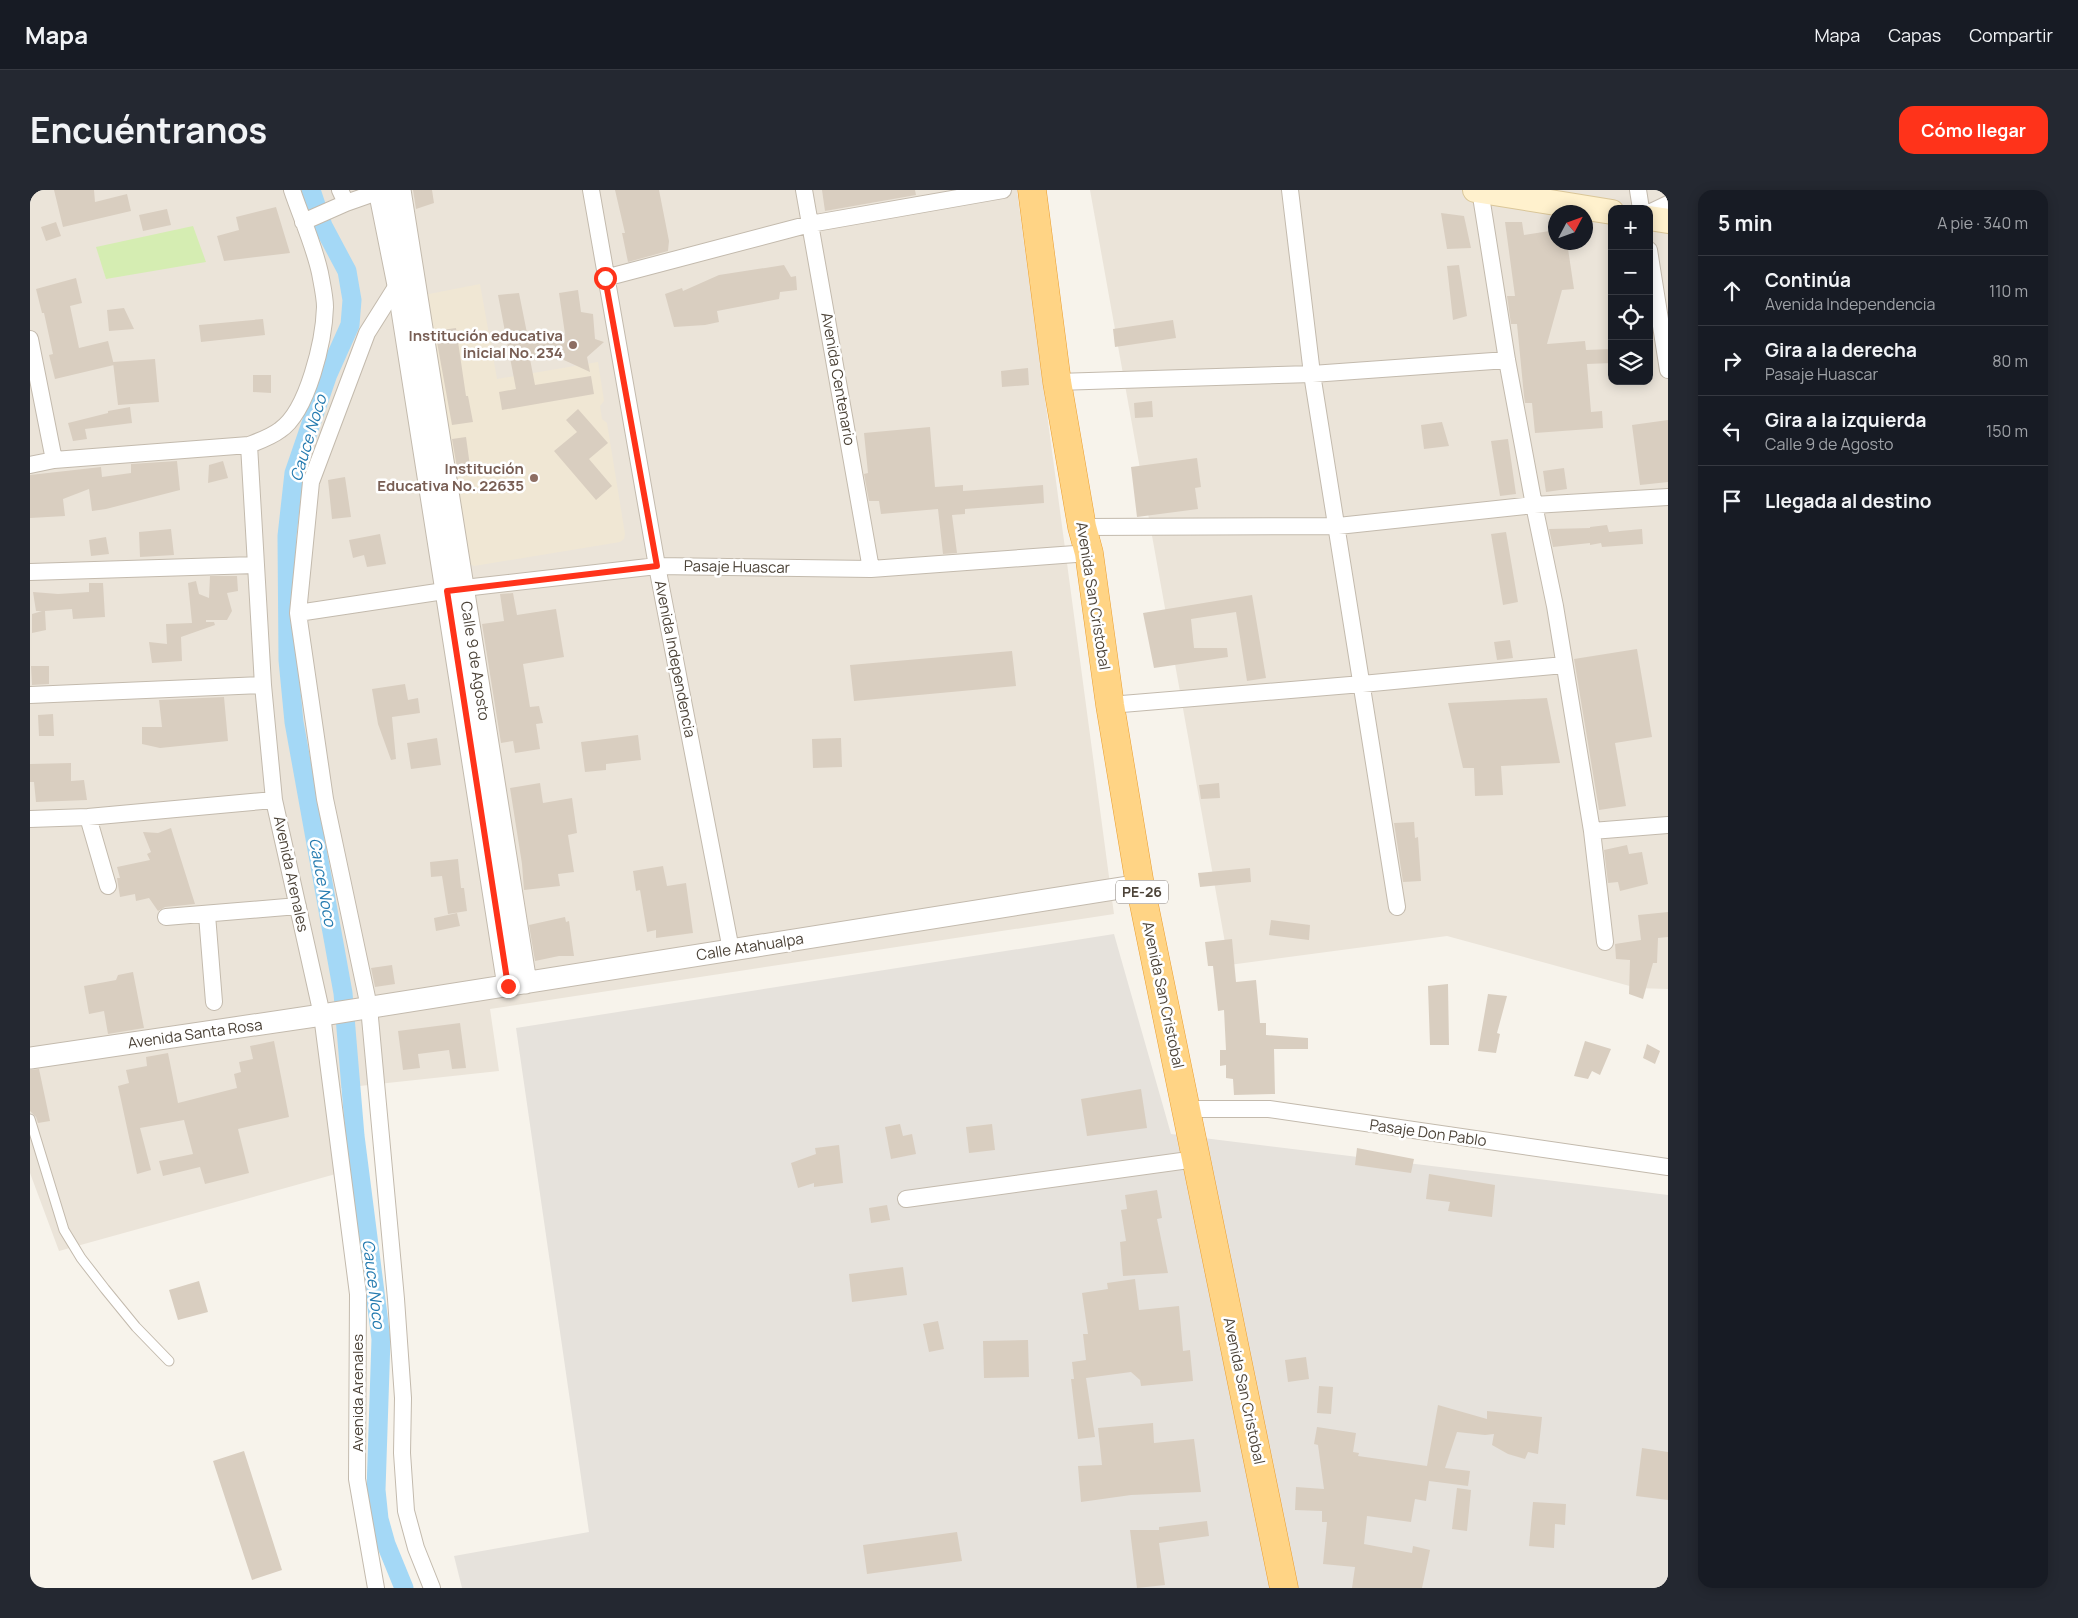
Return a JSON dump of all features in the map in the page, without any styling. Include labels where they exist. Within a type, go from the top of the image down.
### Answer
[{"type":"highway","name":"Avenida San Cristobal","points":[[1032,190],[1057,382],[1082,527],[1089,554],[1110,705],[1140,885],[1284,1588]]},
{"type":"main road","points":[[1478,190],[1608,211]]},
{"type":"main road","points":[[1653,219],[1668,221]]},
{"type":"street","points":[[30,464],[54,460],[249,446],[281,430],[302,402],[315,366],[322,337],[325,306],[309,220],[292,190]]},
{"type":"street","points":[[309,220],[341,200],[385,190]]},
{"type":"street","name":"Calle 9 de Agosto","points":[[385,190],[412,262],[455,589],[517,984]]},
{"type":"street","name":"Calle 9 de Agosto","points":[[385,190],[398,285],[455,589]]},
{"type":"street","name":"Avenida Independencia","points":[[591,190],[657,566],[731,950]]},
{"type":"street","name":"Avenida Centenario","points":[[804,190],[871,569]]},
{"type":"street","points":[[605,278],[810,224],[1003,190]]},
{"type":"street","points":[[1290,190],[1312,374],[1338,526],[1397,907]]},
{"type":"street","points":[[1478,190],[1507,360],[1555,606],[1592,831],[1605,942]]},
{"type":"street","points":[[1638,190],[1640,205]]},
{"type":"street","points":[[1653,211],[1668,204]]},
{"type":"street","points":[[412,262],[366,333],[310,482],[298,613],[325,799],[364,1008],[396,1299],[406,1511],[416,1548],[432,1588]]},
{"type":"street","points":[[1653,273],[1668,370]]},
{"type":"street","points":[[30,341],[54,460]]},
{"type":"street","points":[[1057,382],[1312,374],[1507,360]]},
{"type":"street","name":"Avenida Arenales","points":[[249,446],[263,685],[274,800],[298,906],[326,1014],[358,1294],[357,1478],[376,1588]]},
{"type":"street","points":[[1082,527],[1338,526],[1534,505],[1668,497]]},
{"type":"street","name":"Pasaje Huascar","points":[[298,613],[455,589],[657,566],[871,569],[1089,554]]},
{"type":"street","points":[[30,572],[256,565]]},
{"type":"street","points":[[1110,705],[1564,665]]},
{"type":"street","points":[[30,695],[263,685]]},
{"type":"street","points":[[30,819],[88,817],[274,800]]},
{"type":"street","points":[[88,817],[108,886]]},
{"type":"street","points":[[1592,831],[1668,825]]},
{"type":"street","name":"Calle Atahualpa","points":[[364,1008],[1140,885]]},
{"type":"street","points":[[166,917],[298,906]]},
{"type":"street","points":[[207,915],[214,1002]]},
{"type":"street","name":"Avenida Santa Rosa","points":[[30,1058],[364,1008]]},
{"type":"street","name":"Pasaje Don Pablo","points":[[1187,1108],[1269,1109],[1668,1167]]},
{"type":"street","points":[[906,1199],[1196,1159]]},
{"type":"lane","points":[[30,1119],[64,1230],[81,1258],[104,1289],[136,1327],[169,1361]]},
{"type":"shaded area","points":[[30,190],[1017,190],[1114,914],[490,1009],[499,1071],[341,1088],[350,1170],[59,1251],[30,1173]]},
{"type":"shaded area","points":[[1090,190],[1668,190],[1668,989],[1637,988],[1447,936],[1229,965]]},
{"type":"shaded area","name":"Institución Educativa No. 22635","points":[[480,284],[497,379],[598,362],[604,401],[600,406],[602,419],[607,423],[625,534],[624,539],[620,542],[474,566],[468,563],[424,295]]},
{"type":"shaded area","points":[[1114,934],[1171,1134],[1668,1195],[1668,1588],[462,1588],[454,1556],[589,1532],[516,1028]]},
{"type":"green space","points":[[193,226],[206,262],[106,279],[96,247]]},
{"type":"building","points":[[54,190],[94,190],[95,202],[127,194],[131,211],[63,227]]},
{"type":"building","points":[[413,190],[432,190],[434,203],[416,209]]},
{"type":"building","points":[[615,190],[659,190],[669,241],[668,251],[628,262],[622,233],[625,233]]},
{"type":"building","points":[[822,190],[915,190],[916,195],[825,211]]},
{"type":"building","points":[[276,207],[290,253],[224,261],[217,236],[239,230],[236,217]]},
{"type":"building","points":[[167,209],[171,225],[143,231],[139,215]]},
{"type":"building","points":[[1441,213],[1464,216],[1471,248],[1447,249]]},
{"type":"building","points":[[56,222],[61,236],[46,241],[41,227]]},
{"type":"building","points":[[1505,222],[1522,222],[1524,235],[1548,231],[1548,250],[1568,250],[1574,289],[1562,290],[1547,344],[1585,341],[1586,350],[1608,349],[1608,363],[1587,364],[1591,412],[1602,411],[1603,428],[1535,433],[1532,403],[1525,403],[1517,324],[1511,324],[1507,296],[1515,296]]},
{"type":"building","points":[[784,265],[791,277],[796,276],[797,290],[780,292],[779,299],[717,311],[719,322],[674,327],[665,294],[682,288],[683,291],[719,275]]},
{"type":"building","points":[[1459,265],[1467,316],[1453,320],[1447,266]]},
{"type":"building","points":[[76,278],[82,303],[70,306],[79,348],[108,341],[114,365],[55,379],[49,355],[53,354],[44,313],[42,313],[36,289]]},
{"type":"building","points":[[578,290],[581,312],[593,314],[595,339],[604,342],[587,357],[590,372],[553,355],[530,359],[535,385],[591,376],[594,394],[502,410],[499,392],[516,389],[498,295],[519,293],[528,338],[565,334],[559,293]]},
{"type":"building","points":[[124,308],[134,329],[109,331],[107,310]]},
{"type":"building","points":[[263,319],[265,335],[201,342],[199,325]]},
{"type":"building","points":[[1173,320],[1176,338],[1115,347],[1113,329]]},
{"type":"building","points":[[456,328],[466,396],[468,396],[473,422],[452,425],[435,331]]},
{"type":"building","points":[[155,359],[159,402],[118,405],[113,362]]},
{"type":"building","points":[[1028,368],[1029,385],[1002,387],[1001,371]]},
{"type":"building","points":[[253,375],[271,375],[271,393],[253,392]]},
{"type":"building","points":[[1152,401],[1153,417],[1135,418],[1134,403]]},
{"type":"building","points":[[130,407],[132,423],[85,429],[87,439],[73,441],[68,423],[108,413],[108,411]]},
{"type":"building","points":[[578,409],[608,443],[589,459],[612,486],[596,500],[554,451],[577,432],[566,420]]},
{"type":"building","points":[[1668,420],[1668,482],[1640,485],[1632,425]]},
{"type":"building","points":[[1442,422],[1449,446],[1424,449],[1421,425]]},
{"type":"building","points":[[930,427],[935,487],[963,485],[963,491],[1043,485],[1044,503],[965,509],[965,514],[952,515],[957,553],[943,554],[938,509],[881,514],[879,501],[869,501],[864,474],[868,473],[864,433]]},
{"type":"building","points":[[466,437],[470,466],[457,468],[452,439]]},
{"type":"building","points":[[1508,439],[1516,494],[1500,496],[1491,441]]},
{"type":"building","points":[[1197,458],[1201,487],[1195,488],[1198,509],[1137,517],[1131,467]]},
{"type":"building","points":[[177,461],[180,490],[92,511],[89,489],[63,499],[65,516],[30,518],[30,475],[101,467],[102,477],[131,473],[131,464]]},
{"type":"building","points":[[223,461],[228,478],[208,483],[209,465]]},
{"type":"building","points":[[1564,468],[1567,489],[1546,492],[1543,471]]},
{"type":"building","points":[[345,477],[351,517],[332,519],[328,480]]},
{"type":"building","points":[[1607,525],[1609,532],[1642,529],[1643,544],[1602,547],[1601,543],[1590,545],[1590,543],[1553,547],[1549,529],[1590,528]]},
{"type":"building","points":[[171,529],[174,555],[140,557],[139,532]]},
{"type":"building","points":[[1506,532],[1518,602],[1503,605],[1491,534]]},
{"type":"building","points":[[380,534],[386,564],[367,567],[364,555],[353,558],[349,540]]},
{"type":"building","points":[[106,537],[109,554],[91,556],[89,540]]},
{"type":"building","points":[[210,576],[237,576],[238,591],[227,593],[232,611],[227,620],[206,620],[206,622],[214,622],[215,625],[181,637],[182,661],[152,663],[149,642],[167,644],[166,624],[192,623],[188,583],[196,581],[199,594],[209,598]]},
{"type":"building","points":[[89,583],[103,583],[105,617],[73,619],[72,609],[45,611],[46,630],[32,633],[32,614],[42,611],[36,611],[33,592],[58,594],[89,592]]},
{"type":"building","points":[[513,593],[517,615],[556,609],[564,657],[523,664],[530,707],[539,706],[543,723],[536,724],[540,749],[515,753],[513,741],[501,743],[482,624],[504,621],[500,594]]},
{"type":"building","points":[[1252,595],[1266,678],[1247,681],[1236,612],[1191,619],[1194,648],[1227,648],[1228,657],[1154,668],[1143,613]]},
{"type":"building","points":[[1510,640],[1513,658],[1497,660],[1494,642]]},
{"type":"building","points":[[1637,649],[1652,737],[1615,743],[1626,806],[1599,810],[1574,659]]},
{"type":"building","points":[[1012,651],[1016,686],[854,701],[850,665]]},
{"type":"building","points":[[31,666],[49,666],[49,684],[32,685]]},
{"type":"building","points":[[405,684],[408,700],[418,698],[420,713],[392,717],[396,759],[391,760],[378,724],[372,689]]},
{"type":"building","points":[[224,697],[228,741],[160,748],[142,744],[142,727],[162,727],[159,700]]},
{"type":"building","points":[[1547,698],[1560,763],[1501,766],[1503,795],[1475,796],[1474,768],[1463,768],[1448,703]]},
{"type":"building","points":[[53,714],[54,736],[39,736],[38,715]]},
{"type":"building","points":[[638,735],[641,760],[606,764],[606,770],[585,772],[581,742]]},
{"type":"building","points":[[437,738],[441,765],[411,769],[407,743]]},
{"type":"building","points":[[841,738],[842,767],[813,768],[812,739]]},
{"type":"building","points":[[71,763],[71,781],[84,780],[87,800],[36,802],[34,782],[30,782],[30,764]]},
{"type":"building","points":[[540,783],[543,803],[572,798],[577,833],[568,835],[574,872],[558,874],[560,886],[524,890],[522,864],[510,788]]},
{"type":"building","points":[[1219,783],[1220,798],[1201,799],[1199,785]]},
{"type":"building","points":[[1414,822],[1415,838],[1418,837],[1421,881],[1403,882],[1394,823]]},
{"type":"building","points":[[171,828],[195,904],[165,907],[158,911],[149,898],[136,901],[135,894],[120,897],[117,878],[120,878],[117,867],[150,860],[147,854],[151,852],[143,832],[158,833]]},
{"type":"building","points":[[1627,845],[1629,854],[1642,852],[1648,884],[1620,891],[1618,882],[1608,883],[1604,850]]},
{"type":"building","points":[[458,859],[461,888],[464,888],[467,911],[448,914],[442,876],[431,877],[430,862]]},
{"type":"building","points":[[663,866],[667,886],[686,883],[693,933],[656,938],[656,930],[647,932],[640,890],[636,891],[633,871]]},
{"type":"building","points":[[1250,868],[1251,882],[1200,887],[1198,873]]},
{"type":"building","points":[[1668,912],[1668,937],[1658,938],[1657,963],[1653,963],[1643,999],[1629,994],[1630,960],[1616,959],[1615,944],[1641,940],[1638,915]]},
{"type":"building","points":[[457,913],[460,926],[436,931],[434,918]]},
{"type":"building","points":[[565,917],[566,922],[569,921],[574,956],[559,956],[535,961],[529,925]]},
{"type":"building","points":[[1271,920],[1310,925],[1309,940],[1269,935]]},
{"type":"building","points":[[1232,939],[1236,982],[1256,980],[1260,1023],[1266,1023],[1266,1035],[1308,1038],[1308,1049],[1274,1049],[1275,1094],[1234,1095],[1233,1079],[1226,1078],[1226,1065],[1220,1066],[1220,1050],[1226,1050],[1224,1010],[1218,1011],[1213,966],[1208,966],[1205,942]]},
{"type":"building","points":[[392,965],[395,984],[375,987],[371,968]]},
{"type":"building","points":[[133,972],[144,1028],[108,1034],[104,1011],[89,1014],[84,986],[116,980],[118,975]]},
{"type":"building","points":[[1448,984],[1449,1045],[1430,1045],[1428,986]]},
{"type":"building","points":[[1488,994],[1507,996],[1497,1033],[1500,1034],[1496,1053],[1478,1051]]},
{"type":"building","points":[[460,1023],[466,1068],[452,1069],[449,1050],[418,1054],[420,1068],[403,1070],[398,1031]]},
{"type":"building","points":[[274,1041],[289,1117],[238,1129],[249,1173],[205,1184],[200,1167],[163,1176],[159,1161],[193,1154],[184,1120],[140,1128],[151,1170],[137,1174],[118,1086],[129,1083],[126,1070],[147,1066],[146,1057],[168,1053],[178,1103],[237,1088],[234,1074],[241,1072],[239,1062],[253,1059],[250,1046]]},
{"type":"building","points":[[1585,1041],[1611,1049],[1600,1075],[1592,1071],[1588,1079],[1574,1076]]},
{"type":"building","points":[[1647,1044],[1660,1051],[1655,1064],[1643,1058]]},
{"type":"building","points":[[39,1069],[50,1121],[38,1123],[36,1117],[30,1111],[30,1070]]},
{"type":"building","points":[[1141,1089],[1147,1128],[1087,1136],[1081,1099]]},
{"type":"building","points":[[900,1124],[903,1136],[912,1134],[916,1154],[891,1159],[885,1127]]},
{"type":"building","points":[[992,1124],[995,1150],[969,1153],[966,1127]]},
{"type":"building","points":[[839,1145],[843,1183],[814,1187],[814,1183],[798,1188],[791,1163],[816,1154],[815,1148]]},
{"type":"building","points":[[1357,1148],[1414,1159],[1411,1173],[1355,1165]]},
{"type":"building","points":[[1429,1174],[1495,1185],[1492,1217],[1448,1211],[1450,1202],[1426,1199]]},
{"type":"building","points":[[1157,1190],[1162,1218],[1157,1219],[1168,1273],[1123,1276],[1120,1242],[1126,1241],[1121,1210],[1127,1209],[1125,1195]]},
{"type":"building","points":[[887,1205],[890,1220],[871,1223],[869,1208]]},
{"type":"building","points":[[903,1267],[907,1295],[852,1302],[849,1274]]},
{"type":"building","points":[[1135,1279],[1139,1310],[1179,1306],[1183,1351],[1190,1350],[1193,1381],[1141,1386],[1140,1380],[1131,1372],[1086,1378],[1095,1437],[1078,1439],[1071,1379],[1074,1379],[1072,1362],[1086,1360],[1083,1334],[1088,1334],[1082,1293],[1108,1289],[1107,1283]]},
{"type":"building","points":[[199,1281],[208,1312],[178,1320],[169,1290]]},
{"type":"building","points":[[938,1321],[944,1349],[929,1352],[923,1324]]},
{"type":"building","points":[[1028,1340],[1029,1377],[984,1378],[983,1341]]},
{"type":"building","points":[[1306,1357],[1309,1379],[1288,1382],[1285,1360]]},
{"type":"building","points":[[1319,1386],[1333,1387],[1331,1414],[1317,1413]]},
{"type":"building","points":[[1438,1405],[1487,1419],[1487,1411],[1542,1417],[1538,1454],[1528,1452],[1525,1459],[1508,1454],[1492,1445],[1494,1434],[1457,1432],[1445,1468],[1470,1471],[1468,1486],[1429,1481],[1426,1501],[1415,1499],[1411,1522],[1367,1516],[1364,1544],[1412,1553],[1413,1546],[1430,1550],[1422,1588],[1352,1588],[1355,1567],[1323,1564],[1327,1522],[1322,1522],[1322,1511],[1295,1510],[1296,1487],[1324,1489],[1318,1445],[1314,1444],[1317,1427],[1356,1433],[1353,1452],[1359,1453],[1358,1456],[1427,1466]]},
{"type":"building","points":[[1153,1423],[1154,1443],[1194,1439],[1201,1492],[1131,1495],[1081,1502],[1078,1466],[1102,1465],[1098,1428]]},
{"type":"building","points":[[1642,1448],[1668,1452],[1668,1500],[1636,1496]]},
{"type":"building","points":[[244,1451],[282,1570],[252,1580],[213,1461]]},
{"type":"building","points":[[1457,1488],[1471,1490],[1467,1531],[1452,1529]]},
{"type":"building","points":[[1533,1502],[1566,1504],[1565,1525],[1555,1524],[1554,1548],[1529,1546]]},
{"type":"building","points":[[1207,1521],[1209,1536],[1159,1543],[1165,1585],[1137,1588],[1130,1530],[1159,1530],[1159,1527]]},
{"type":"building","points":[[957,1532],[962,1561],[867,1574],[863,1545]]},
{"type":"waterway","name":"Cauce Noco","points":[[311,190],[323,226],[347,271],[352,300],[350,325],[328,374],[294,473],[287,536],[288,660],[294,722],[343,993],[355,1136],[381,1339],[376,1490],[379,1519],[386,1544],[404,1588]]},
{"type":"place","name":"Institución educativa inicial No. 234","points":[[573,345]]},
{"type":"place","name":"Institución Educativa No. 22635","points":[[534,478]]},
{"type":"route","points":[[508,986],[447,591],[657,566],[605,278]]}]
